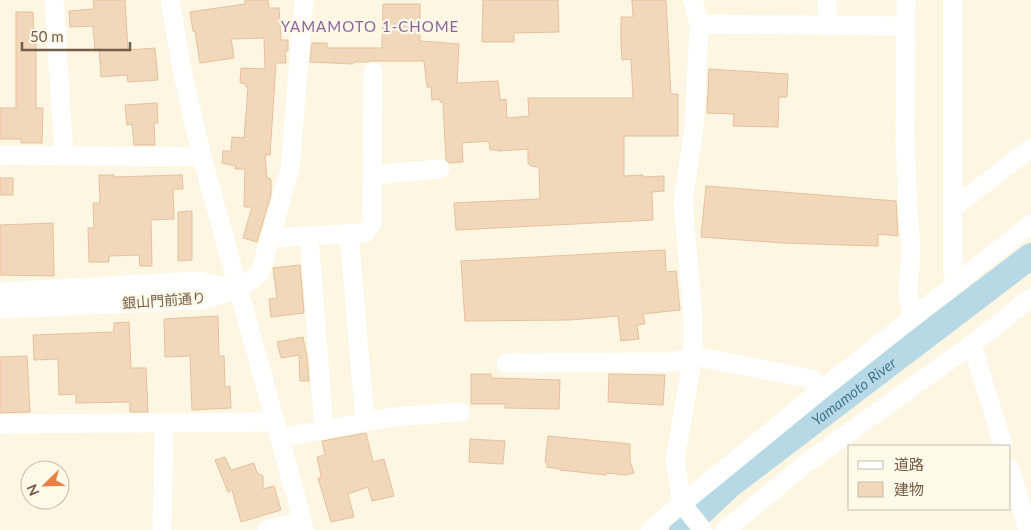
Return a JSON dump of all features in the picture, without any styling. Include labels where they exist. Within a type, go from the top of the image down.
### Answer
[{"type":"street","points":[[54,0],[64,156]]},
{"type":"street","points":[[170,0],[182,70],[202,157],[303,526],[267,530]]},
{"type":"street","points":[[238,290],[260,273],[290,169],[304,0]]},
{"type":"street","points":[[693,0],[699,24],[694,128],[683,201],[693,317],[693,356],[675,460],[682,504],[703,530]]},
{"type":"street","points":[[827,0],[827,26]]},
{"type":"street","points":[[906,0],[905,138],[911,246],[908,294],[912,318]]},
{"type":"street","points":[[953,0],[953,274],[959,282]]},
{"type":"street","points":[[699,24],[906,26]]},
{"type":"street","points":[[270,238],[365,232],[372,223],[373,72]]},
{"type":"street","points":[[953,208],[1031,148]]},
{"type":"street","points":[[0,155],[202,157]]},
{"type":"street","points":[[373,175],[440,170]]},
{"type":"street","points":[[650,530],[820,391],[1031,224]]},
{"type":"street","points":[[349,234],[365,422]]},
{"type":"street","points":[[309,236],[324,430]]},
{"type":"street","name":"銀山門前通り","points":[[0,292],[198,281],[238,290]]},
{"type":"street","name":"銀山門前通り","points":[[0,309],[201,300],[238,290]]},
{"type":"street","points":[[725,530],[808,462],[971,344],[1031,298]]},
{"type":"street","points":[[971,344],[1003,445]]},
{"type":"street","points":[[506,363],[674,362],[693,356],[812,379],[820,391]]},
{"type":"street","points":[[0,424],[164,423],[276,430],[324,430],[392,416],[460,412]]},
{"type":"street","points":[[162,530],[164,423]]},
{"type":"street","points":[[1011,471],[1028,530]]},
{"type":"building","points":[[93,0],[125,0],[128,50],[155,48],[158,80],[128,82],[127,75],[101,77],[99,49],[95,50],[93,26],[70,27],[69,11],[94,9]]},
{"type":"building","points":[[245,0],[268,0],[269,8],[279,8],[281,40],[288,40],[288,51],[285,51],[286,63],[276,63],[270,155],[265,155],[267,178],[271,179],[271,195],[257,242],[243,238],[252,207],[244,207],[245,169],[235,169],[236,166],[222,163],[223,151],[231,151],[232,137],[244,138],[248,87],[240,82],[241,68],[265,69],[264,38],[231,39],[234,58],[200,63],[190,12],[245,4]]},
{"type":"building","points":[[483,0],[558,0],[559,32],[514,33],[514,42],[482,42]]},
{"type":"building","points":[[632,0],[666,0],[671,94],[678,94],[678,136],[624,136],[624,176],[664,176],[664,191],[652,192],[653,220],[456,230],[454,203],[540,199],[539,167],[531,166],[528,163],[528,149],[498,151],[490,150],[489,141],[462,143],[463,162],[449,163],[446,160],[443,102],[440,102],[440,99],[432,100],[431,87],[427,87],[424,61],[370,61],[353,62],[353,64],[310,62],[312,43],[327,43],[327,48],[382,48],[383,4],[420,4],[420,41],[459,44],[457,83],[498,81],[500,100],[506,99],[507,118],[529,116],[528,98],[633,98],[631,59],[622,60],[621,45],[621,17],[633,17]]},
{"type":"building","points":[[16,12],[33,12],[34,40],[36,40],[36,108],[43,108],[42,143],[21,143],[21,139],[0,139],[0,108],[16,108]]},
{"type":"building","points":[[709,69],[788,74],[787,97],[779,97],[778,127],[733,126],[734,114],[707,113]]},
{"type":"building","points":[[157,103],[158,123],[154,123],[155,145],[134,145],[132,124],[127,125],[125,105]]},
{"type":"building","points":[[99,175],[114,175],[114,177],[182,175],[183,189],[173,189],[174,219],[151,220],[152,266],[140,266],[139,255],[109,256],[109,262],[89,262],[88,228],[94,228],[93,203],[100,203]]},
{"type":"building","points":[[0,178],[13,178],[13,195],[0,195]]},
{"type":"building","points":[[706,186],[896,201],[898,236],[878,234],[878,246],[782,243],[701,237]]},
{"type":"building","points":[[192,211],[192,260],[178,261],[178,212]]},
{"type":"building","points":[[53,223],[54,276],[0,275],[0,225]]},
{"type":"building","points":[[665,250],[666,272],[676,271],[680,310],[643,314],[645,324],[637,325],[639,339],[621,341],[618,316],[570,320],[465,321],[461,261]]},
{"type":"building","points":[[300,265],[304,313],[271,317],[269,299],[277,298],[273,268]]},
{"type":"building","points":[[218,316],[219,356],[224,356],[225,387],[230,386],[231,408],[192,410],[190,356],[165,357],[164,319]]},
{"type":"building","points":[[129,322],[131,368],[146,368],[148,412],[130,412],[130,402],[76,403],[76,394],[59,395],[58,359],[34,360],[33,335],[114,332],[114,323]]},
{"type":"building","points":[[303,337],[309,381],[300,381],[299,355],[281,358],[277,342]]},
{"type":"building","points":[[27,356],[30,412],[0,413],[0,357]]},
{"type":"building","points":[[471,374],[491,374],[491,378],[560,380],[559,409],[505,408],[505,404],[471,404]]},
{"type":"building","points":[[609,374],[665,375],[663,405],[608,402]]},
{"type":"building","points":[[366,433],[373,462],[384,459],[394,496],[372,501],[368,487],[348,494],[354,517],[331,522],[318,478],[321,478],[321,475],[317,457],[325,455],[322,441]]},
{"type":"building","points":[[548,436],[630,444],[630,461],[634,473],[625,475],[606,473],[606,475],[547,467],[547,462],[545,462]]},
{"type":"building","points":[[470,439],[505,441],[503,464],[469,462]]},
{"type":"building","points":[[225,457],[231,470],[254,463],[257,473],[263,476],[263,489],[274,486],[281,510],[241,522],[232,490],[228,492],[215,460]]},
{"type":"waterway","name":"Yamamoto River","points":[[682,530],[730,485],[1031,256]]},
{"type":"district","name":"YAMAMOTO 1-CHOME","points":[[370,26]]}]
